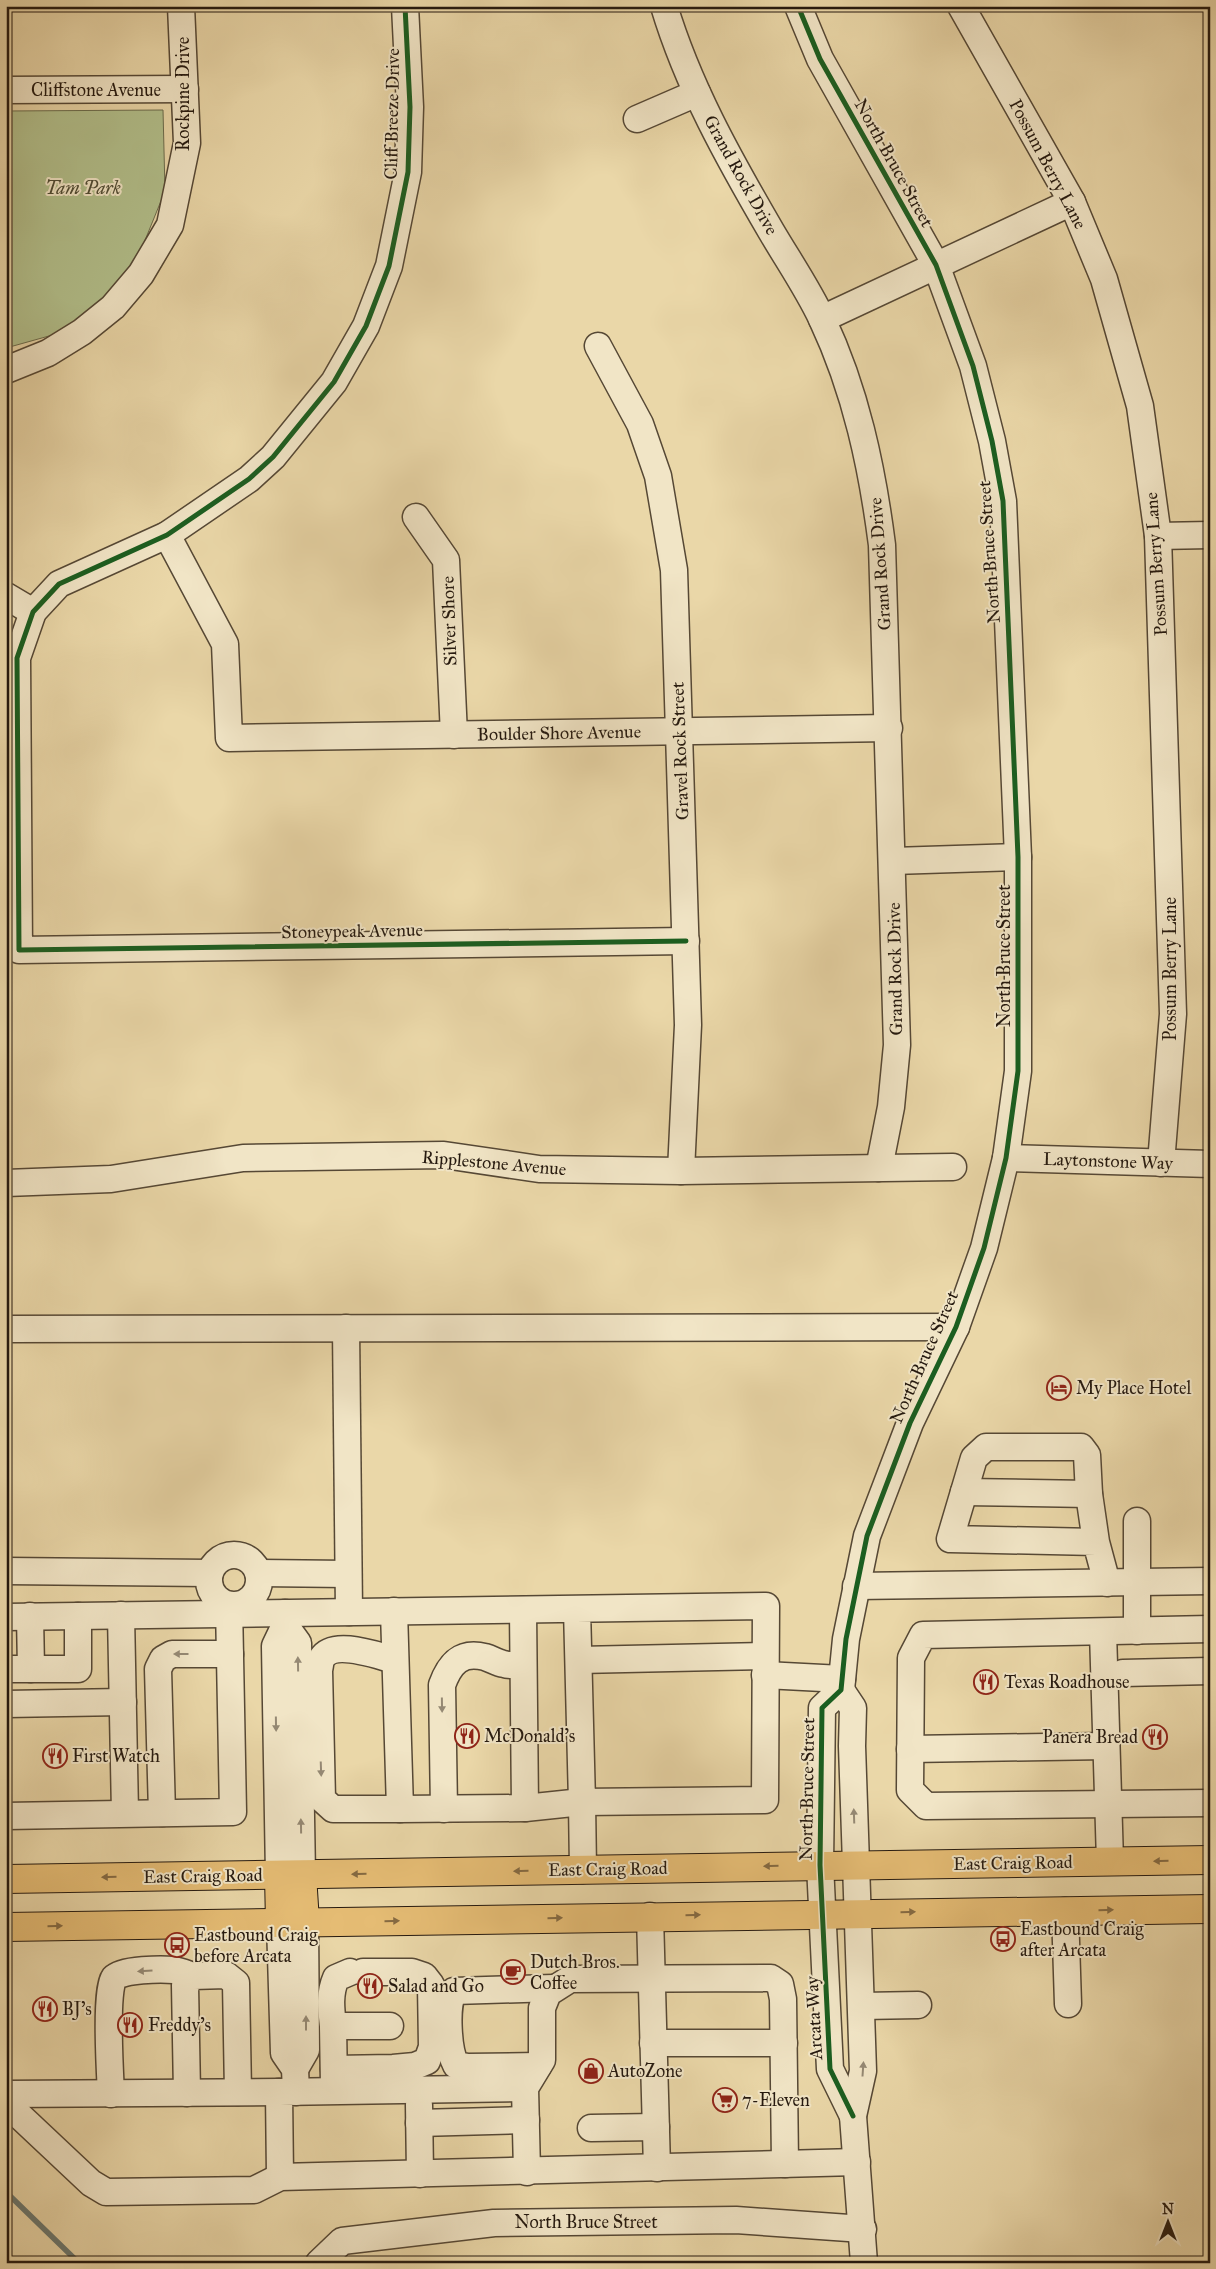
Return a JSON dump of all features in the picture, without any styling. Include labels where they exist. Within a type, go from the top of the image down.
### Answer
[{"type":"main road","name":"East Craig Road","points":[[6,1879],[1210,1860]]},
{"type":"main road","points":[[290,1875],[293,1922]]},
{"type":"main road","points":[[6,1927],[823,1913],[1210,1909]]},
{"type":"street","name":"Rockpine Drive","points":[[6,370],[48,353],[82,332],[113,307],[142,274],[170,225],[187,143],[182,6]]},
{"type":"street","name":"Cliff Breeze Drive","points":[[19,950],[17,658],[33,612],[59,584],[167,535],[249,479],[273,457],[334,382],[366,326],[389,266],[408,172],[410,107],[405,6]]},
{"type":"street","name":"Grand Rock Drive","points":[[664,6],[697,93],[732,164],[822,319],[856,408],[873,476],[882,545],[893,861],[896,1045],[891,1107],[879,1168]]},
{"type":"street","name":"North Bruce Street","points":[[798,6],[820,59],[936,265],[973,366],[992,441],[1003,501],[1018,857],[1018,1070],[1006,1158],[984,1248],[956,1327],[910,1423],[867,1536],[846,1639],[841,1684],[822,1708],[820,1865],[823,1913]]},
{"type":"street","name":"Possum Berry Lane","points":[[961,6],[1072,202],[1104,279],[1140,406],[1158,536],[1173,1014],[1162,1163]]},
{"type":"street","name":"Cliffstone Avenue","points":[[6,90],[185,89]]},
{"type":"street","points":[[637,119],[697,93]]},
{"type":"street","points":[[822,319],[1072,202]]},
{"type":"street","name":"Gravel Rock Street","points":[[598,346],[640,424],[658,476],[674,570],[688,1025],[681,1171]]},
{"type":"street","name":"Silver Shore","points":[[416,517],[446,560],[454,735]]},
{"type":"street","name":"Boulder Shore Avenue","points":[[167,535],[225,644],[229,738],[889,728]]},
{"type":"street","points":[[1158,536],[1210,535]]},
{"type":"street","points":[[6,596],[33,612]]},
{"type":"street","points":[[893,861],[1018,857]]},
{"type":"street","name":"Stoneypeak Avenue","points":[[19,950],[686,940]]},
{"type":"street","name":"Ripplestone Avenue","points":[[6,1183],[111,1179],[252,1158],[444,1155],[539,1170],[681,1171],[953,1167]]},
{"type":"street","name":"Laytonstone Way","points":[[1006,1158],[1210,1164]]},
{"type":"street","points":[[6,1329],[956,1327]]},
{"type":"street","points":[[346,1328],[349,1612]]},
{"type":"street","points":[[1096,1542],[950,1539],[974,1458],[986,1447],[1081,1447],[1087,1455],[1089,1494],[1096,1542],[1107,1583]]},
{"type":"street","points":[[964,1492],[1089,1494]]},
{"type":"street","points":[[1137,1521],[1137,1631]]},
{"type":"street","points":[[6,1816],[233,1812],[229,1609],[213,1594],[209,1586],[209,1573],[215,1563],[230,1555],[246,1557],[253,1562],[259,1573],[260,1586],[251,1600],[229,1609]]},
{"type":"street","points":[[6,1571],[209,1573]]},
{"type":"street","points":[[259,1573],[348,1574]]},
{"type":"street","points":[[856,1586],[1210,1581]]},
{"type":"street","points":[[78,1616],[78,1669],[19,1669],[18,1617],[121,1615],[229,1609],[285,1619],[349,1612],[766,1606],[765,1800],[582,1802],[525,1808],[333,1809],[322,1799],[319,1670],[322,1658],[334,1650],[354,1649],[395,1660]]},
{"type":"street","points":[[577,1609],[583,1870]]},
{"type":"street","points":[[523,1610],[514,1665],[525,1808]]},
{"type":"street","points":[[394,1612],[400,1809]]},
{"type":"street","points":[[121,1615],[125,1813]]},
{"type":"street","points":[[285,1619],[298,1643],[290,1875]]},
{"type":"street","points":[[1210,1629],[923,1634],[911,1658],[910,1748],[910,1790],[926,1806],[1210,1803]]},
{"type":"street","points":[[1104,1632],[1110,1861]]},
{"type":"street","points":[[162,1813],[158,1669],[163,1659],[172,1654],[230,1654]]},
{"type":"street","points":[[444,1809],[442,1685],[446,1674],[451,1664],[465,1657],[484,1657],[514,1665]]},
{"type":"street","points":[[579,1660],[765,1666],[841,1684],[854,1708],[852,1746],[856,1865],[860,1913]]},
{"type":"street","points":[[1123,1673],[1210,1671]]},
{"type":"street","points":[[6,1704],[123,1702]]},
{"type":"street","points":[[910,1748],[1106,1746]]},
{"type":"street","points":[[1065,1911],[1068,2004]]},
{"type":"street","name":"Arcata Way","points":[[823,1913],[830,2069],[853,2116]]},
{"type":"street","name":"Arcata Way","points":[[860,1913],[864,2071],[853,2116],[863,2229],[864,2263]]},
{"type":"street","points":[[650,1916],[657,2168]]},
{"type":"street","points":[[280,2177],[290,2084],[284,2053],[293,1922]]},
{"type":"street","points":[[111,2094],[110,1986],[115,1977],[122,1972],[157,1970],[176,1970],[193,1976],[226,1975],[236,1983],[238,2092]]},
{"type":"street","points":[[6,2094],[238,2092],[290,2084],[334,2073],[414,2066],[427,2061],[432,2047],[431,1985],[424,1976],[412,1972],[356,1972],[336,1978],[332,1988],[330,2006],[333,2026],[334,2073]]},
{"type":"street","points":[[187,2093],[184,1985],[193,1976]]},
{"type":"street","points":[[527,2172],[526,2120],[535,2068],[542,2008],[549,1994],[570,1979],[771,1978],[780,1984],[783,1999],[785,2164]]},
{"type":"street","points":[[535,2068],[469,2048],[462,2039],[459,2027],[450,2017],[449,1999],[454,1991],[478,1989],[549,1994]]},
{"type":"street","points":[[862,2006],[918,2005]]},
{"type":"street","points":[[333,2026],[390,2026]]},
{"type":"street","points":[[653,2043],[784,2043]]},
{"type":"street","points":[[334,2073],[419,2089],[535,2068]]},
{"type":"street","points":[[419,2089],[420,2174]]},
{"type":"street","points":[[6,2104],[91,2183],[106,2192],[254,2190],[280,2177],[857,2162]]},
{"type":"street","points":[[419,2123],[526,2120]]},
{"type":"street","points":[[591,2128],[656,2127]]},
{"type":"street","name":"North Bruce Street","points":[[319,2263],[342,2241],[494,2223],[736,2220],[863,2229]]},
{"type":"green space","name":"Tam Park","points":[[163,110],[165,191],[135,265],[74,329],[6,348],[6,111]]},
{"type":"waterway","points":[[6,2192],[79,2263]]},
{"type":"cycle path","points":[[405,6],[410,107],[408,172],[389,266],[366,326],[334,382],[273,457],[249,479],[167,535],[59,584],[33,612],[17,658],[19,950],[686,941]]},
{"type":"cycle path","points":[[798,6],[820,59],[936,265],[973,366],[992,441],[1003,501],[1018,857],[1018,1071],[1006,1158],[984,1248],[956,1327],[910,1423],[867,1536],[846,1639],[841,1690],[822,1708],[820,1865],[830,2069],[853,2116]]},
{"type":"place","name":"My Place Hotel","points":[[1059,1388]]},
{"type":"place","name":"Texas Roadhouse","points":[[986,1682]]},
{"type":"place","name":"McDonald's","points":[[467,1736]]},
{"type":"place","name":"Panera Bread","points":[[1155,1737]]},
{"type":"place","name":"First Watch","points":[[55,1756]]},
{"type":"place","name":"Eastbound Craig after Arcata","points":[[1003,1939]]},
{"type":"place","name":"Eastbound Craig before Arcata","points":[[177,1945]]},
{"type":"place","name":"Dutch Bros. Coffee","points":[[513,1972]]},
{"type":"place","name":"Salad and Go","points":[[370,1986]]},
{"type":"place","name":"BJ's","points":[[45,2009]]},
{"type":"place","name":"Freddy's","points":[[130,2025]]},
{"type":"place","name":"AutoZone","points":[[591,2071]]},
{"type":"place","name":"7-Eleven","points":[[725,2100]]}]
